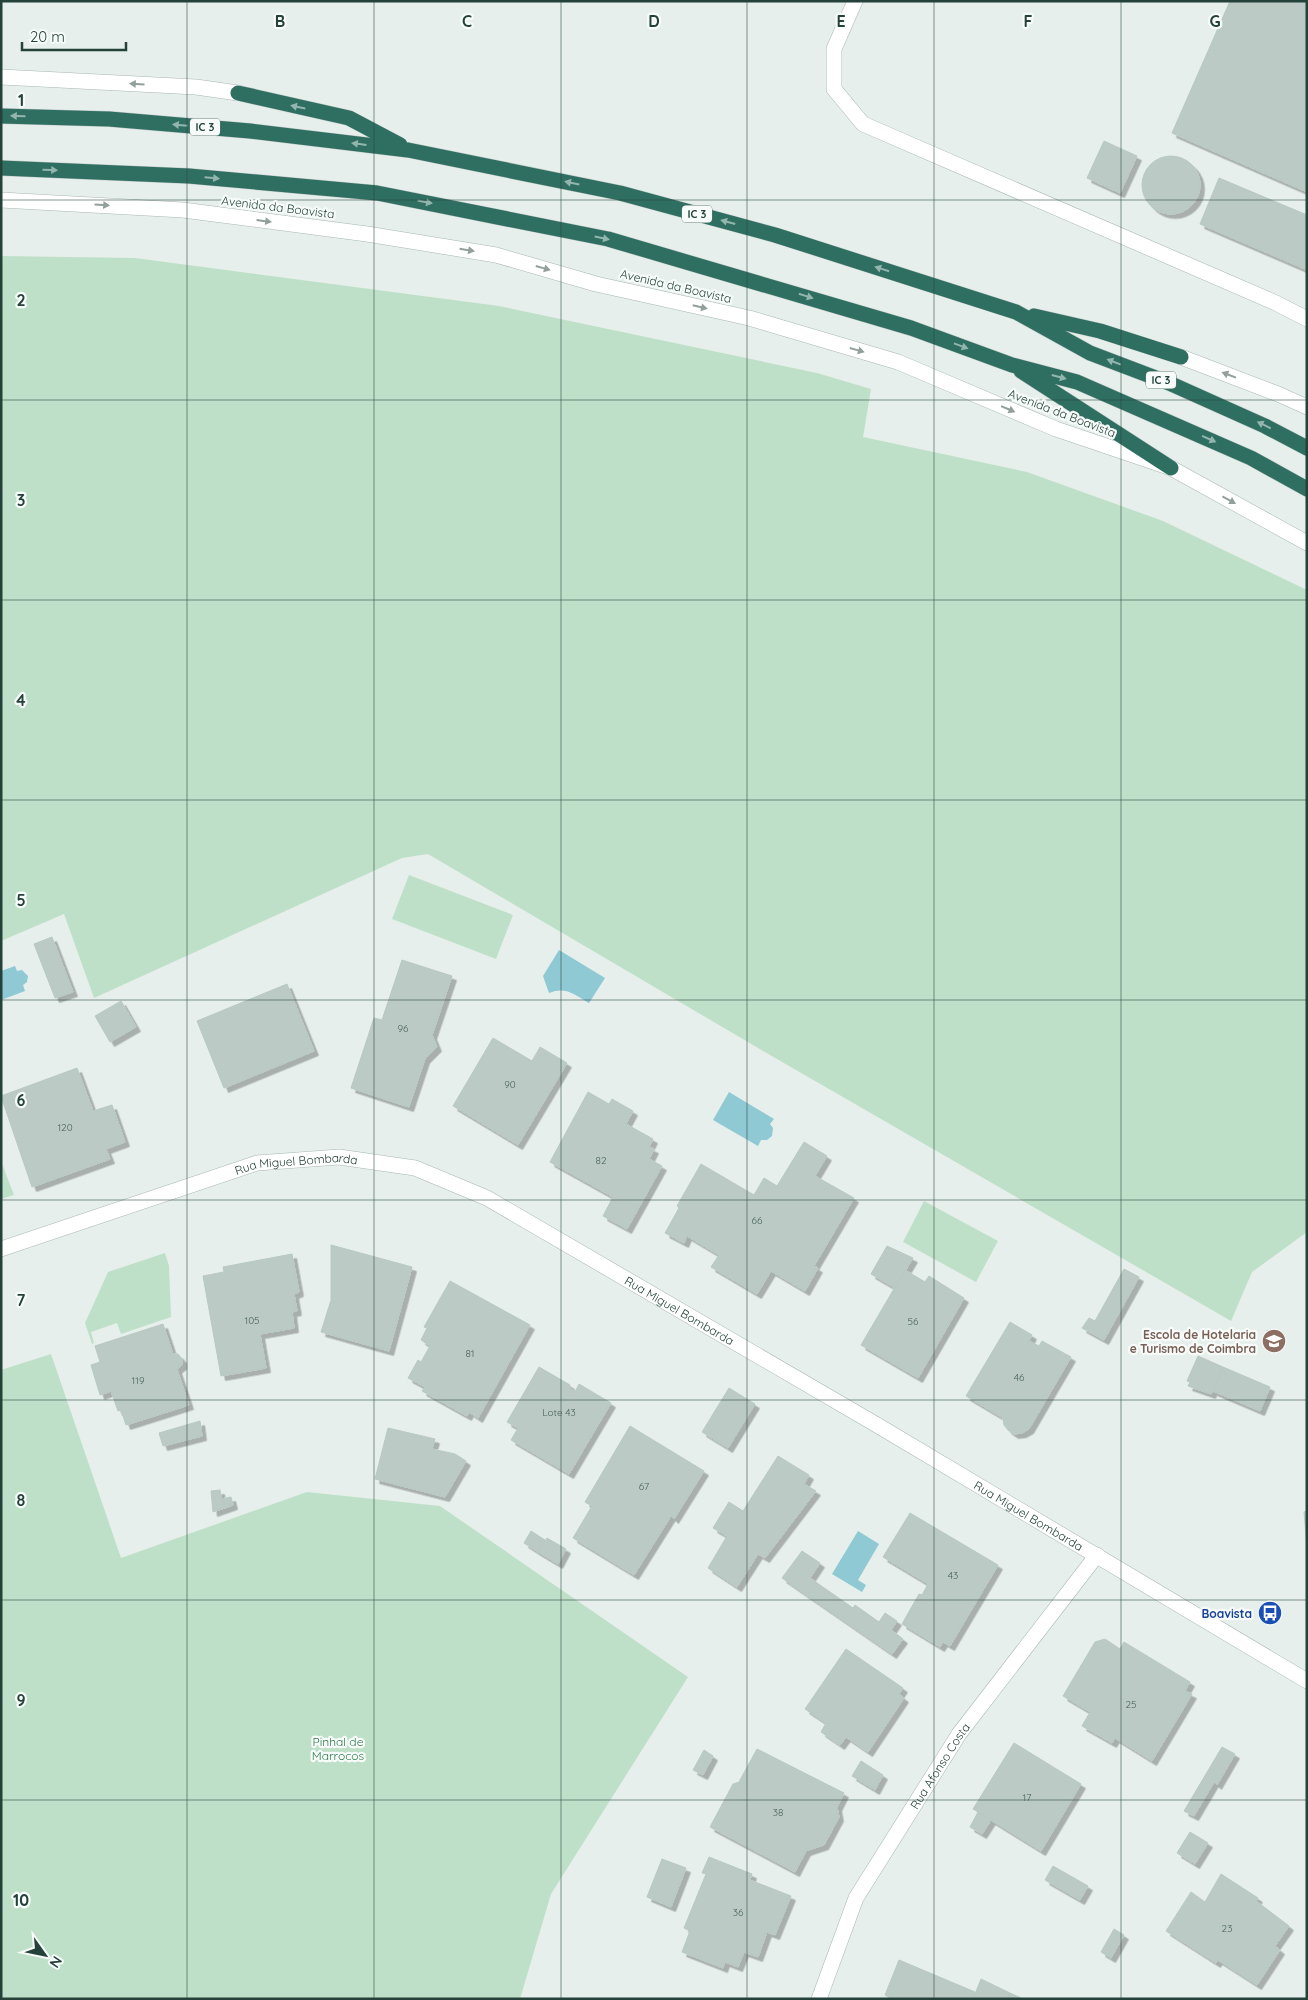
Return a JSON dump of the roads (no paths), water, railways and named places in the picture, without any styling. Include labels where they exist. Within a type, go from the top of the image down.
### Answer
[{"type":"highway","points":[[238,93],[349,118],[408,150]]},
{"type":"highway","name":"IC 3","points":[[1,116],[128,121],[250,131],[408,150],[629,196],[775,235],[1016,312],[1090,353],[1169,383],[1264,426],[1307,448]]},
{"type":"highway","name":"Avenida da Boavista","points":[[1,168],[189,176],[378,193],[608,239],[911,328],[1012,365],[1077,382],[1251,458],[1307,489]]},
{"type":"highway","points":[[1016,312],[1100,331],[1181,357]]},
{"type":"highway","points":[[1012,365],[1171,468]]},
{"type":"street","points":[[855,1],[834,49],[834,88],[863,124],[1276,302],[1307,318]]},
{"type":"street","points":[[1,77],[196,87],[238,93]]},
{"type":"street","name":"Avenida da Boavista","points":[[1,200],[183,210],[367,234],[496,254],[596,284],[749,318],[898,362],[1056,429],[1171,468],[1307,543]]},
{"type":"street","points":[[1181,357],[1307,407]]},
{"type":"street","name":"Rua Miguel Bombarda","points":[[1,1249],[257,1163],[339,1157],[415,1168],[487,1198],[1097,1555],[1307,1681]]},
{"type":"street","name":"Rua Afonso Costa","points":[[819,1999],[861,1889],[960,1734],[1097,1555]]},
{"type":"water","points":[[559,950],[605,978],[589,1003],[575,994],[565,991],[560,990],[549,993],[543,976]]},
{"type":"water","points":[[15,966],[17,971],[22,970],[28,976],[27,982],[23,985],[25,991],[1,1000],[1,971]]},
{"type":"water","points":[[729,1092],[774,1119],[770,1124],[773,1128],[772,1136],[767,1140],[761,1140],[758,1146],[713,1120]]},
{"type":"water","points":[[858,1531],[879,1544],[858,1580],[866,1585],[862,1592],[832,1574]]},
{"type":"place","name":"Escola de Hotelaria e Turismo de Coimbra","points":[[1274,1341]]},
{"type":"place","name":"Boavista","points":[[1270,1613]]},
{"type":"park label","name":"Pinhal de Marrocos","points":[[338,1748]]}]
